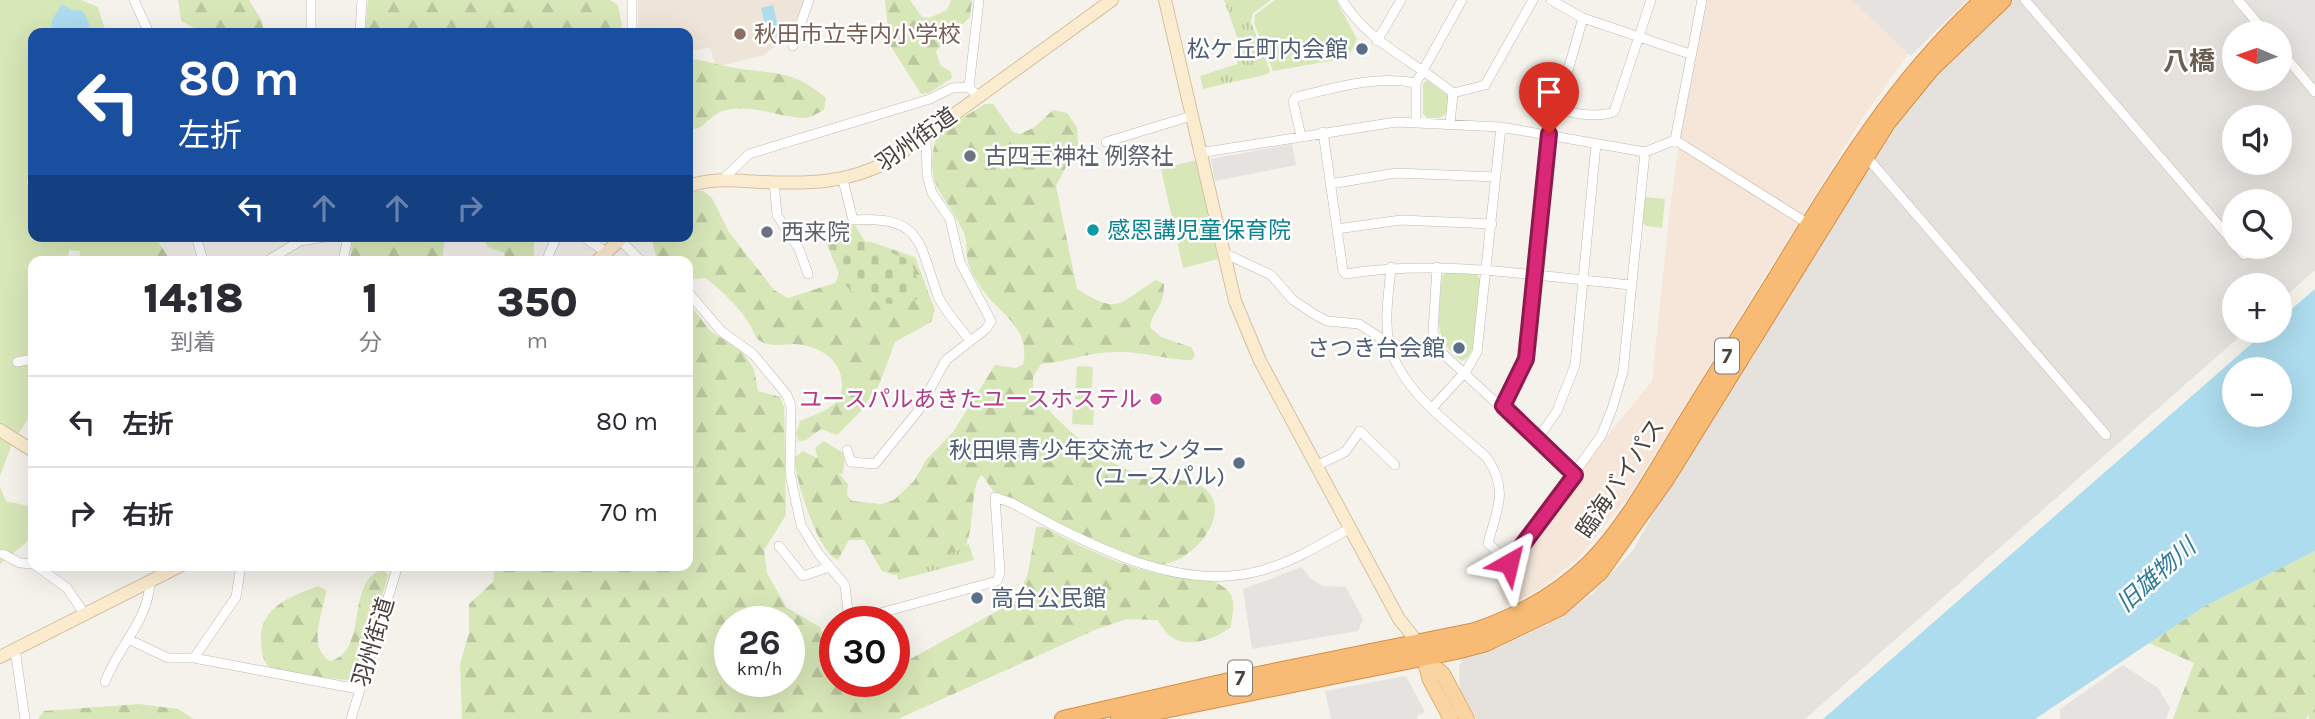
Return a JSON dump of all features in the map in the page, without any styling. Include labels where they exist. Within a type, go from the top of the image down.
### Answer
[{"type":"highway","name":"臨海バイパス","points":[[1063,719],[1238,679],[1422,650],[1486,643],[1559,608],[1600,572],[1666,479],[1862,151],[1925,57],[1983,0]]},
{"type":"highway","name":"臨海バイパス","points":[[1119,719],[1422,650],[1501,622],[1548,597],[1589,564],[1633,507],[1807,223],[1862,151],[1931,69],[2003,0]]},
{"type":"main road","points":[[1422,650],[1430,680],[1451,719]]},
{"type":"main road","points":[[1422,650],[1443,674],[1467,719]]},
{"type":"street","points":[[134,0],[147,28]]},
{"type":"street","points":[[311,0],[311,28]]},
{"type":"street","points":[[360,28],[362,0]]},
{"type":"street","points":[[632,0],[632,28]]},
{"type":"street","points":[[793,46],[809,0]]},
{"type":"street","points":[[722,180],[749,154],[930,99],[953,88],[973,92],[979,0]]},
{"type":"street","points":[[1165,0],[1199,153],[1243,324],[1315,467],[1399,619],[1422,650]]},
{"type":"street","points":[[1342,0],[1356,22],[1377,41],[1453,93]]},
{"type":"street","points":[[1377,41],[1401,0]]},
{"type":"street","points":[[1416,123],[1416,83],[1461,0]]},
{"type":"street","points":[[1453,93],[1485,85],[1533,0]]},
{"type":"street","points":[[1551,0],[1583,18],[1690,54]]},
{"type":"street","points":[[1583,18],[1559,108],[1580,115],[1614,112],[1651,0]]},
{"type":"street","points":[[1675,140],[1702,0]]},
{"type":"street","points":[[2025,0],[2222,230]]},
{"type":"street","points":[[2238,0],[2256,21]]},
{"type":"street","name":"羽州街道","points":[[693,184],[705,180],[843,180],[864,174],[890,161],[926,134],[973,92],[1106,2]]},
{"type":"street","points":[[2292,64],[2315,92]]},
{"type":"street","points":[[1301,136],[1293,101],[1296,97],[1369,81],[1396,79],[1416,83]]},
{"type":"street","points":[[1450,124],[1453,93]]},
{"type":"street","points":[[1105,142],[1191,116]]},
{"type":"street","points":[[1199,153],[1396,122],[1501,127],[1645,152],[1675,140]]},
{"type":"street","points":[[1433,407],[1466,371],[1477,352],[1481,336],[1501,127]]},
{"type":"street","points":[[1323,132],[1343,271],[1346,274],[1391,267],[1437,267],[1630,285]]},
{"type":"street","points":[[847,450],[850,462],[875,464],[918,411],[946,360],[986,329],[991,321],[960,262],[950,219],[932,193],[927,175],[926,134]]},
{"type":"street","points":[[1503,406],[1526,359],[1549,134]]},
{"type":"street","points":[[1675,140],[1807,223]]},
{"type":"street","points":[[1537,440],[1557,411],[1572,376],[1596,144]]},
{"type":"street","points":[[1862,151],[2106,435]]},
{"type":"street","points":[[1391,267],[1386,319],[1390,344],[1410,385],[1487,458],[1496,471],[1501,482],[1488,543],[1509,563],[1575,475],[1601,436],[1612,409],[1623,372],[1645,152]]},
{"type":"street","points":[[1330,184],[1396,173],[1496,177]]},
{"type":"street","points":[[843,180],[853,220],[900,224],[922,244],[939,299],[969,340]]},
{"type":"street","points":[[774,182],[777,215],[799,249],[808,274]]},
{"type":"street","points":[[1337,229],[1401,220],[1492,224]]},
{"type":"street","points":[[275,256],[298,242]]},
{"type":"street","points":[[588,242],[601,256],[617,242]]},
{"type":"street","points":[[625,242],[638,256]]},
{"type":"street","points":[[1224,253],[1271,275],[1293,300],[1314,314],[1327,321],[1359,324],[1390,344]]},
{"type":"street","points":[[1437,267],[1433,331],[1436,344],[1575,475]]},
{"type":"street","points":[[693,298],[721,331],[753,354],[787,395],[791,407],[790,474],[801,524],[828,567],[845,585],[848,606]]},
{"type":"street","points":[[17,362],[28,360]]},
{"type":"street","points":[[0,430],[28,448]]},
{"type":"street","points":[[1315,467],[1345,452],[1360,431],[1395,465]]},
{"type":"street","points":[[905,606],[997,581],[1000,572],[995,497],[1108,551],[1159,569],[1205,574],[1228,575],[1262,570],[1350,528]]},
{"type":"street","points":[[779,546],[803,576],[828,567]]},
{"type":"street","points":[[3,554],[28,564]]},
{"type":"street","points":[[43,571],[67,588],[85,615]]},
{"type":"street","points":[[0,657],[166,571]]},
{"type":"street","points":[[194,658],[236,597],[240,571]]},
{"type":"street","name":"羽州街道","points":[[351,719],[396,571]]},
{"type":"street","points":[[105,682],[142,618],[150,581]]},
{"type":"street","points":[[128,639],[168,658],[194,658],[358,689]]},
{"type":"street","points":[[15,649],[25,719]]},
{"type":"shaded area","name":"秋田市立寺内小学校","points":[[638,0],[804,0],[792,34],[764,55],[716,67],[710,47],[693,51],[693,28],[638,28]]},
{"type":"shaded area","points":[[1708,0],[1969,0],[1906,57],[1864,116],[1627,499],[1578,559],[1537,591],[1506,606],[1498,589],[1608,435],[1652,381],[1670,208],[1692,54]]},
{"type":"shaded area","points":[[1852,0],[1966,0],[1911,56]]},
{"type":"shaded area","points":[[2012,0],[2315,0],[2315,270],[2292,290],[2292,273],[2222,273],[2222,343],[2232,343],[1805,719],[1477,719],[1460,690],[1459,666],[1463,658],[1498,648],[1549,624],[1592,594],[1633,550],[1731,386],[1754,356],[1778,307],[1805,271],[1858,179],[1937,69],[1982,24]]},
{"type":"shaded area","points":[[2268,0],[2315,0],[2315,61],[2308,66],[2292,46],[2292,21],[2271,21],[2260,7]]},
{"type":"shaded area","points":[[1292,144],[1296,165],[1215,181],[1211,159]]},
{"type":"shaded area","points":[[1302,567],[1311,579],[1323,586],[1346,587],[1363,619],[1358,631],[1252,649],[1243,589]]},
{"type":"shaded area","points":[[2123,665],[2158,688],[2170,708],[2166,719],[2060,719],[2060,709]]},
{"type":"shaded area","points":[[1406,676],[1425,712],[1417,716],[1418,719],[1331,719],[1325,691]]},
{"type":"green space","points":[[0,0],[81,0],[98,7],[104,28],[28,28],[28,242],[123,242],[136,256],[80,256],[80,251],[69,250],[68,256],[28,256],[28,419],[12,444],[0,476]]},
{"type":"green space","points":[[178,0],[249,0],[262,21],[263,28],[195,28],[181,20]]},
{"type":"green space","points":[[368,0],[610,0],[618,5],[622,25],[621,28],[365,28]]},
{"type":"green space","points":[[885,0],[910,0],[922,17],[929,18],[947,10],[951,0],[972,0],[970,17],[936,51],[940,65],[951,72],[952,78],[929,93],[921,94],[890,45]]},
{"type":"green space","points":[[1224,0],[1271,0],[1253,13],[1251,22],[1270,71],[1268,74],[1203,89],[1200,76],[1237,64],[1238,40]]},
{"type":"green space","points":[[1275,0],[1336,0],[1357,39],[1348,58],[1273,71],[1254,23],[1255,15]]},
{"type":"green space","points":[[693,60],[781,74],[814,88],[826,98],[824,110],[804,118],[756,110],[726,110],[694,130]]},
{"type":"green space","points":[[1427,80],[1448,96],[1447,113],[1440,118],[1427,118],[1423,113],[1423,84]]},
{"type":"green space","points":[[985,104],[993,104],[1013,132],[1020,134],[1035,127],[1053,110],[1067,113],[1077,127],[1078,144],[1056,186],[1077,289],[1111,304],[1126,300],[1156,280],[1164,284],[1162,299],[1150,327],[1161,337],[1191,347],[1195,355],[1192,360],[1106,352],[1041,364],[1033,377],[1033,393],[1057,419],[1099,454],[1130,471],[1194,483],[1211,495],[1215,508],[1213,522],[1206,535],[1195,548],[1167,564],[1153,564],[1112,551],[994,492],[982,475],[975,488],[970,530],[964,548],[894,575],[882,571],[864,540],[849,540],[838,560],[830,554],[815,530],[803,498],[794,458],[803,451],[830,464],[848,484],[847,495],[852,501],[881,504],[894,500],[914,481],[926,460],[953,432],[995,365],[1015,368],[1023,365],[1023,341],[1019,332],[982,289],[973,274],[964,233],[938,188],[932,166],[937,134]]},
{"type":"green space","points":[[1196,160],[1218,259],[1183,268],[1161,169]]},
{"type":"green space","points":[[693,191],[703,191],[712,198],[729,232],[774,290],[788,298],[835,283],[839,274],[836,255],[854,241],[871,242],[915,257],[935,310],[931,322],[895,342],[879,385],[860,412],[837,435],[821,429],[806,440],[799,441],[796,434],[800,421],[828,409],[841,393],[841,376],[834,361],[812,347],[766,344],[760,341],[730,300],[706,278],[693,279],[693,256],[656,256],[652,242],[693,242]]},
{"type":"green space","points":[[1645,197],[1665,199],[1662,228],[1646,226],[1642,222]]},
{"type":"green space","points":[[849,224],[855,225],[866,243],[907,259],[913,267],[922,294],[916,299],[897,304],[864,298],[848,288],[824,239],[827,232]]},
{"type":"green space","points":[[111,242],[158,242],[168,256],[129,256]]},
{"type":"green space","points":[[352,242],[444,242],[443,256],[351,256]]},
{"type":"green space","points":[[485,242],[534,242],[534,256],[505,256],[504,253],[488,247]]},
{"type":"green space","points":[[1447,272],[1476,273],[1480,279],[1476,337],[1468,356],[1462,361],[1445,343],[1439,323],[1442,276]]},
{"type":"green space","points":[[693,309],[710,331],[741,350],[754,369],[758,391],[780,397],[784,407],[786,515],[764,550],[767,573],[786,606],[714,606],[714,697],[805,697],[805,618],[819,626],[819,697],[910,697],[910,659],[1017,600],[1028,573],[1036,527],[1044,527],[1126,565],[1155,573],[1213,582],[1231,595],[1233,613],[1231,627],[1226,631],[1205,640],[1190,642],[1174,639],[1157,620],[1127,619],[1097,629],[898,719],[462,719],[460,664],[469,633],[469,604],[493,582],[494,571],[693,571]]},
{"type":"green space","points":[[1077,366],[1093,367],[1091,400],[1075,399]]},
{"type":"green space","points":[[1073,405],[1094,406],[1093,425],[1072,424]]},
{"type":"green space","points":[[824,441],[845,454],[843,474],[835,473],[819,463],[815,448]]},
{"type":"green space","points":[[0,487],[6,501],[28,506],[28,541],[0,564]]},
{"type":"green space","points":[[969,544],[974,560],[898,580],[895,567]]},
{"type":"green space","points":[[2315,551],[2315,719],[2309,719],[2309,715],[2305,719],[2173,719],[2194,663],[2149,643],[2205,606]]},
{"type":"green space","points":[[385,571],[388,575],[360,673],[354,681],[272,671],[262,651],[262,630],[265,620],[278,605],[318,586],[326,590],[318,638],[323,655],[330,661],[342,655],[350,644],[364,586],[372,575]]},
{"type":"green space","points":[[139,704],[178,709],[194,719],[38,719],[44,711]]},
{"type":"water","points":[[62,4],[72,10],[83,11],[88,28],[51,28],[52,20]]},
{"type":"water","points":[[773,5],[780,35],[768,38],[761,8]]},
{"type":"water","name":"旧雄物川","points":[[2315,289],[2315,551],[2205,606],[2035,719],[1823,719],[2222,370],[2222,427],[2292,427],[2292,357],[2236,357],[2252,343],[2292,343],[2292,309]]},
{"type":"place","name":"秋田市立寺内小学校","points":[[740,34]]},
{"type":"place","name":"松ケ丘町内会館","points":[[1362,49]]},
{"type":"place","name":"古四王神社 例祭社","points":[[970,156]]},
{"type":"place","name":"感恩講児童保育院","points":[[1093,230]]},
{"type":"place","name":"西来院","points":[[767,232]]},
{"type":"place","name":"さつき台会館","points":[[1459,348]]},
{"type":"place","name":"ユースパルあきたユースホステル","points":[[1156,399]]},
{"type":"place","name":"秋田県青少年交流センター (ユースパル)","points":[[1239,463]]},
{"type":"place","name":"高台公民館","points":[[977,598]]},
{"type":"district","name":"八橋","points":[[2189,61]]},
{"type":"route","points":[[1509,563],[1575,475],[1503,406],[1526,359],[1549,134]]}]
